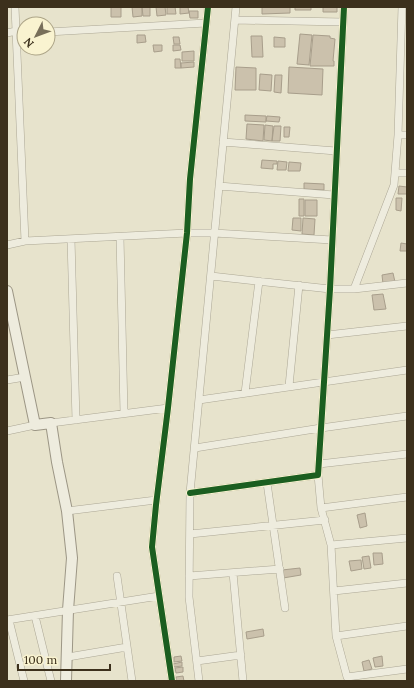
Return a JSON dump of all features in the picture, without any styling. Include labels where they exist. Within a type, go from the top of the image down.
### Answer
[{"type":"street","points":[[172,681],[152,547],[156,500],[168,408],[187,233],[190,179],[208,7]]},
{"type":"street","points":[[199,681],[189,597],[190,493],[236,7]]},
{"type":"street","points":[[344,7],[330,289],[318,476],[321,508],[331,545],[336,636],[347,678],[407,669]]},
{"type":"street","points":[[354,289],[394,185],[403,98],[404,9]]},
{"type":"street","points":[[235,20],[343,22]]},
{"type":"street","points":[[56,32],[206,23]]},
{"type":"street","points":[[20,56],[25,241]]},
{"type":"street","points":[[398,135],[407,135]]},
{"type":"street","points":[[223,142],[336,151]]},
{"type":"street","points":[[395,173],[407,173]]},
{"type":"street","points":[[219,186],[334,195]]},
{"type":"street","points":[[7,245],[25,241],[187,233],[214,233],[332,240]]},
{"type":"street","points":[[120,236],[124,413]]},
{"type":"street","points":[[71,239],[76,420]]},
{"type":"street","points":[[211,276],[330,289],[354,289],[407,283]]},
{"type":"street","points":[[245,393],[259,281]]},
{"type":"street","points":[[289,386],[299,285]]},
{"type":"street","points":[[7,291],[35,425]]},
{"type":"street","points":[[327,335],[407,326]]},
{"type":"street","points":[[199,400],[407,370]]},
{"type":"street","points":[[7,380],[25,376]]},
{"type":"street","points":[[7,431],[35,425],[168,408]]},
{"type":"street","points":[[195,448],[407,416]]},
{"type":"street","points":[[51,423],[67,511],[72,558],[68,610],[68,657],[66,681]]},
{"type":"street","points":[[319,464],[407,454]]},
{"type":"street","points":[[190,493],[318,476]]},
{"type":"street","points":[[267,483],[285,608]]},
{"type":"street","points":[[321,508],[407,497]]},
{"type":"street","points":[[67,511],[156,500]]},
{"type":"street","points":[[190,534],[324,520]]},
{"type":"street","points":[[331,545],[407,538]]},
{"type":"street","points":[[189,576],[280,569]]},
{"type":"street","points":[[233,573],[243,681]]},
{"type":"street","points":[[117,576],[132,681]]},
{"type":"street","points":[[334,591],[407,582]]},
{"type":"street","points":[[24,681],[8,620],[160,596]]},
{"type":"street","points":[[35,616],[51,681]]},
{"type":"street","points":[[336,636],[407,626]]},
{"type":"street","points":[[68,657],[127,647]]},
{"type":"street","points":[[197,661],[241,655]]},
{"type":"building","points":[[111,7],[121,7],[121,17],[111,17]]},
{"type":"building","points":[[132,7],[142,7],[142,16],[133,17]]},
{"type":"building","points":[[142,7],[150,7],[150,16],[143,16]]},
{"type":"building","points":[[156,7],[165,7],[166,15],[157,16]]},
{"type":"building","points":[[167,7],[175,7],[176,14],[167,14]]},
{"type":"building","points":[[180,7],[188,7],[189,13],[180,14]]},
{"type":"building","points":[[262,7],[290,7],[290,13],[262,14]]},
{"type":"building","points":[[295,7],[311,7],[311,10],[295,10]]},
{"type":"building","points":[[323,7],[337,7],[337,12],[323,12]]},
{"type":"building","points":[[189,11],[198,11],[198,18],[190,18]]},
{"type":"building","points":[[300,34],[312,35],[309,65],[297,64]]},
{"type":"building","points":[[137,35],[145,35],[146,42],[137,43]]},
{"type":"building","points":[[313,35],[330,36],[330,38],[335,39],[334,66],[310,66]]},
{"type":"building","points":[[251,36],[262,36],[263,57],[252,57]]},
{"type":"building","points":[[173,37],[179,37],[180,44],[174,44]]},
{"type":"building","points":[[274,37],[285,38],[285,47],[274,47]]},
{"type":"building","points":[[153,45],[162,45],[162,51],[154,52]]},
{"type":"building","points":[[173,45],[180,45],[181,50],[173,51]]},
{"type":"building","points":[[194,51],[194,61],[182,61],[182,52]]},
{"type":"building","points":[[175,59],[180,59],[181,68],[175,68]]},
{"type":"building","points":[[194,62],[194,67],[181,68],[181,63]]},
{"type":"building","points":[[236,67],[256,68],[256,90],[235,90]]},
{"type":"building","points":[[289,67],[323,69],[322,95],[288,93]]},
{"type":"building","points":[[260,74],[272,75],[271,91],[259,90]]},
{"type":"building","points":[[275,75],[282,75],[281,93],[274,92]]},
{"type":"building","points":[[245,115],[266,116],[266,122],[245,121]]},
{"type":"building","points":[[267,116],[280,117],[279,122],[266,121]]},
{"type":"building","points":[[247,124],[264,125],[263,141],[246,139]]},
{"type":"building","points":[[265,125],[273,126],[272,141],[264,140]]},
{"type":"building","points":[[274,126],[281,126],[280,141],[272,141]]},
{"type":"building","points":[[284,127],[290,127],[289,137],[284,137]]},
{"type":"building","points":[[262,160],[277,161],[277,164],[273,164],[273,169],[261,168]]},
{"type":"building","points":[[278,161],[287,162],[286,170],[277,170]]},
{"type":"building","points":[[289,162],[301,163],[300,171],[288,171]]},
{"type":"building","points":[[304,183],[324,184],[324,190],[304,189]]},
{"type":"building","points":[[399,186],[407,187],[407,194],[398,194]]},
{"type":"building","points":[[396,198],[402,198],[401,211],[396,210]]},
{"type":"building","points":[[299,199],[304,199],[304,216],[299,216]]},
{"type":"building","points":[[305,200],[317,200],[317,216],[305,216]]},
{"type":"building","points":[[293,218],[301,218],[301,231],[292,230]]},
{"type":"building","points":[[303,218],[315,219],[314,235],[302,234]]},
{"type":"building","points":[[401,243],[407,244],[407,251],[400,251]]},
{"type":"building","points":[[393,273],[395,282],[383,284],[382,275]]},
{"type":"building","points":[[383,294],[386,309],[374,310],[372,295]]},
{"type":"building","points":[[365,513],[367,526],[360,528],[357,515]]},
{"type":"building","points":[[373,553],[382,553],[383,564],[374,565]]},
{"type":"building","points":[[369,556],[371,568],[364,569],[362,557]]},
{"type":"building","points":[[361,560],[362,569],[351,571],[349,561]]},
{"type":"building","points":[[300,568],[301,575],[283,578],[282,570]]},
{"type":"building","points":[[263,629],[264,636],[247,639],[246,632]]},
{"type":"building","points":[[181,656],[182,661],[174,662],[174,657]]},
{"type":"building","points":[[382,656],[383,666],[375,667],[373,658]]},
{"type":"building","points":[[369,660],[372,669],[364,671],[362,662]]},
{"type":"building","points":[[182,662],[182,666],[174,667],[173,664]]},
{"type":"building","points":[[183,667],[183,672],[176,673],[175,668]]},
{"type":"building","points":[[183,676],[184,681],[176,681],[176,677]]},
{"type":"cycle path","points":[[172,681],[152,547],[187,233],[190,179],[208,7]]},
{"type":"cycle path","points":[[190,493],[318,475],[330,289],[344,7]]}]
